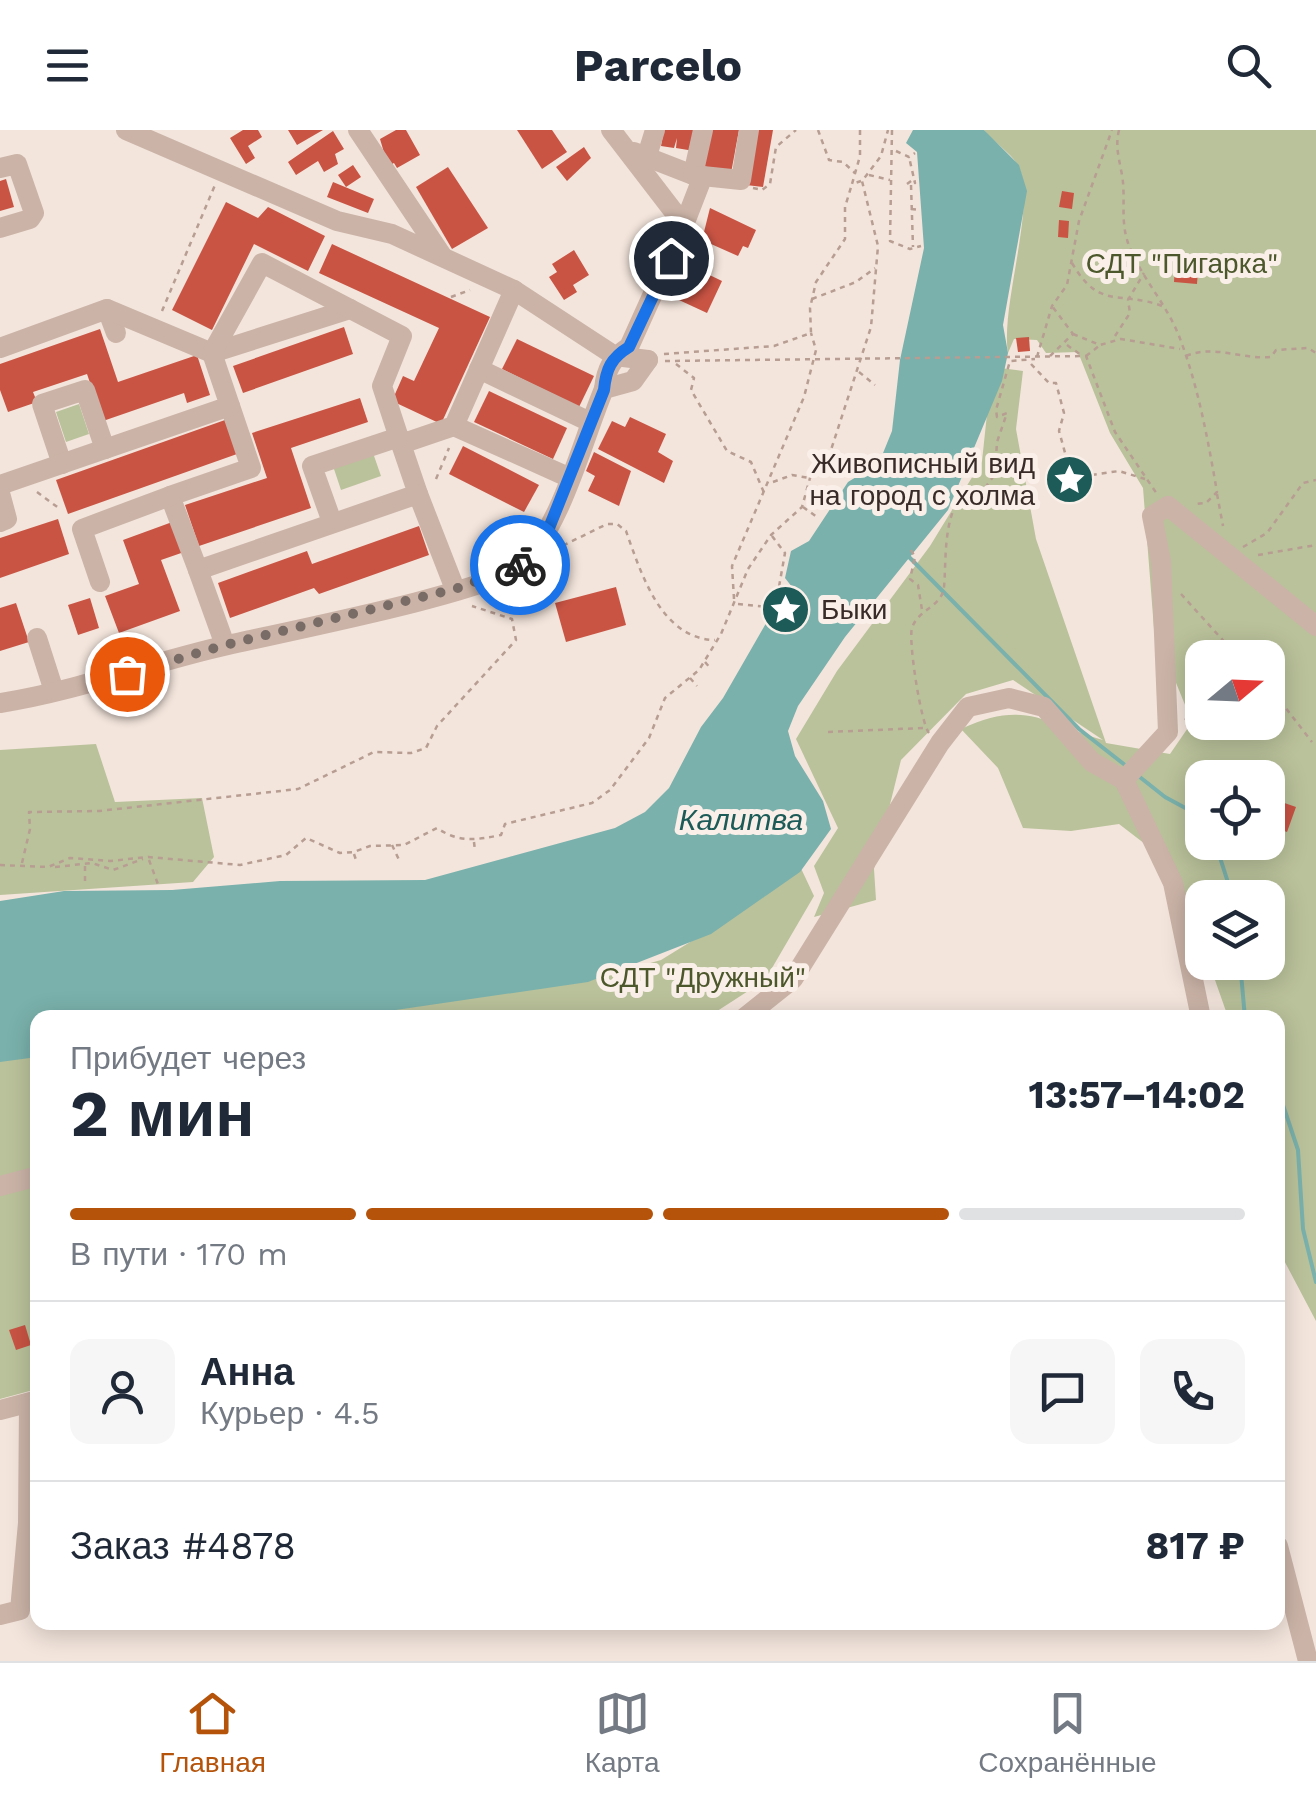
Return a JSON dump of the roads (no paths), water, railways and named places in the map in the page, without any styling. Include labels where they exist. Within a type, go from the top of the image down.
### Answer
[{"type":"street","points":[[126,130],[220,174],[337,221],[392,234],[514,290],[615,356],[648,360],[633,381],[604,390]]},
{"type":"street","points":[[358,130],[443,257]]},
{"type":"street","points":[[610,130],[636,154],[684,225]]},
{"type":"street","points":[[636,154],[655,130]]},
{"type":"street","points":[[0,703],[127,674],[225,645],[461,597],[517,568],[545,538],[615,356],[629,347],[684,225],[698,175],[703,130]]},
{"type":"street","points":[[636,154],[698,175],[741,180],[749,130]]},
{"type":"street","points":[[0,168],[13,164],[19,167],[34,213],[30,219],[0,228]]},
{"type":"street","points":[[100,582],[82,529],[251,468],[212,353],[262,263],[402,336],[382,386],[418,494],[461,597]]},
{"type":"street","points":[[456,427],[514,290]]},
{"type":"street","points":[[108,309],[116,333]]},
{"type":"street","points":[[0,348],[108,309],[212,353],[350,309]]},
{"type":"street","points":[[478,369],[590,422]]},
{"type":"street","points":[[62,464],[42,404],[85,390],[105,449]]},
{"type":"street","points":[[10,482],[230,406]]},
{"type":"street","points":[[332,522],[312,466],[456,427],[568,477]]},
{"type":"street","points":[[0,493],[7,519],[0,522]]},
{"type":"street","points":[[198,570],[418,494]]},
{"type":"street","points":[[170,496],[225,645]]},
{"type":"street","points":[[1124,780],[1168,732],[1161,561],[1152,516],[1168,506],[1316,626]]},
{"type":"street","points":[[37,638],[54,692]]},
{"type":"street","points":[[754,1010],[792,979],[940,742],[968,707],[1010,698],[1044,707],[1092,762],[1124,780],[1173,882],[1199,1010]]},
{"type":"street","points":[[0,1186],[30,1178]]},
{"type":"street","points":[[0,1410],[30,1404]]},
{"type":"street","points":[[19,1608],[30,1475]]},
{"type":"street","points":[[1285,1573],[1308,1661]]},
{"type":"water","name":"Калитва","points":[[913,130],[984,130],[1019,165],[1027,191],[1003,325],[1008,353],[1002,381],[948,510],[845,637],[798,706],[788,731],[795,756],[823,801],[831,829],[800,872],[711,934],[588,982],[396,1010],[30,1010],[30,1058],[0,1062],[0,901],[64,891],[172,890],[280,881],[425,880],[615,828],[645,812],[669,788],[701,727],[723,698],[773,611],[785,613],[792,607],[796,592],[785,578],[791,551],[809,541],[848,482],[879,463],[892,431],[900,360],[924,248],[917,152],[906,143]]},
{"type":"waterway","points":[[909,557],[1079,729],[1125,765]]},
{"type":"waterway","points":[[1136,774],[1185,808]]},
{"type":"waterway","points":[[1221,860],[1227,880]]},
{"type":"waterway","points":[[1242,980],[1244,1010]]},
{"type":"waterway","points":[[1285,1111],[1298,1150],[1303,1229],[1316,1282]]},
{"type":"place","name":"Живописный вид на город с холма","points":[[1070,479]]},
{"type":"place","name":"Быки","points":[[786,609]]},
{"type":"park label","name":"СДТ \"Пигарка\"","points":[[1182,263]]},
{"type":"park label","name":"СДТ \"Дружный\"","points":[[703,977]]}]
